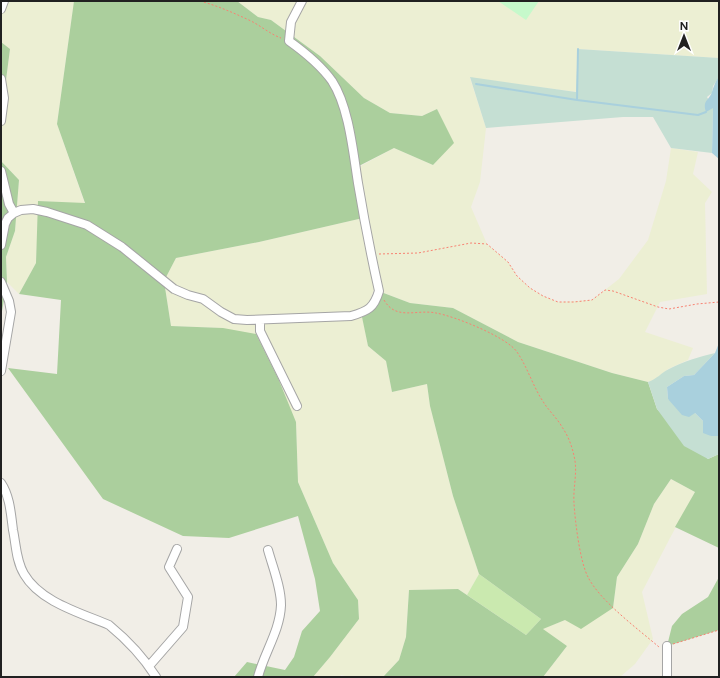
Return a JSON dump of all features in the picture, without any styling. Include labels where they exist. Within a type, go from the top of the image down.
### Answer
[{"type":"street","points":[[1,9],[4,1]]},
{"type":"street","points":[[1,245],[5,224],[8,218],[21,210],[33,209],[87,225],[122,247],[174,289],[203,299],[234,319],[260,320],[351,316],[365,312],[371,308],[377,298],[379,290],[371,254],[350,133],[342,104],[332,81],[324,71],[298,47],[289,41],[291,22],[302,1]]},
{"type":"street","points":[[1,79],[4,98],[1,121]]},
{"type":"street","points":[[1,171],[9,204],[14,213]]},
{"type":"street","points":[[1,282],[9,300],[11,312],[1,371]]},
{"type":"street","points":[[260,320],[260,331],[297,406]]},
{"type":"street","points":[[1,483],[7,496],[18,561],[24,574],[34,586],[50,599],[109,626],[116,631],[149,666],[156,677]]},
{"type":"street","points":[[149,666],[183,627],[188,597],[169,567],[178,549]]},
{"type":"street","points":[[258,677],[276,629],[281,603],[268,550]]},
{"type":"street","points":[[663,647],[667,677]]},
{"type":"path","points":[[200,1],[245,18],[275,36],[289,41]]},
{"type":"path","points":[[371,254],[418,253],[471,243],[487,244],[508,262],[517,276],[530,288],[543,296],[558,302],[592,300],[605,290],[613,291],[658,307],[669,309],[719,302]]},
{"type":"path","points":[[379,290],[387,305],[394,310],[405,313],[434,312],[447,315],[492,334],[516,350],[524,362],[544,403],[562,426],[569,440],[575,461],[576,476],[574,502],[583,562],[588,577],[596,590],[613,608],[663,647],[719,630]]},
{"type":"green space","points":[[6,1],[74,1],[57,124],[85,204],[39,201],[36,263],[19,294],[7,282],[6,257],[15,231],[19,180],[1,161],[1,119],[10,49],[1,42],[1,12]]},
{"type":"green space","points":[[74,1],[237,1],[258,17],[271,20],[320,56],[364,98],[390,113],[422,116],[437,109],[454,143],[433,165],[394,148],[355,168],[363,218],[259,242],[176,258],[164,281],[171,326],[223,328],[256,334],[278,378],[296,422],[298,482],[333,563],[358,600],[359,619],[313,677],[234,677],[247,662],[285,670],[294,657],[302,631],[320,611],[315,579],[298,516],[229,538],[183,536],[103,499],[8,368],[57,374],[61,300],[19,294],[36,263],[38,201],[85,203],[57,124]]},
{"type":"green space","points":[[237,1],[719,1],[719,58],[578,49],[577,92],[470,78],[486,128],[480,182],[471,207],[487,244],[508,262],[517,276],[530,288],[543,296],[558,302],[592,300],[619,279],[648,240],[666,181],[671,148],[698,152],[693,174],[712,192],[705,203],[707,294],[660,302],[645,332],[693,348],[688,360],[668,369],[655,380],[648,382],[612,373],[518,342],[453,308],[410,303],[379,291],[357,168],[394,148],[433,165],[453,143],[437,109],[422,116],[390,113],[364,98],[320,56],[271,20],[258,17]]},
{"type":"green space","points":[[498,1],[539,1],[526,20]]},
{"type":"green space","points":[[1,42],[10,49],[1,119]]},
{"type":"green space","points":[[578,49],[719,58],[719,77],[713,86],[712,93],[707,97],[713,108],[712,153],[671,148],[653,117],[623,117],[486,128],[470,77],[576,92]]},
{"type":"green space","points":[[1,161],[19,180],[15,231],[6,257],[7,282],[1,317]]},
{"type":"green space","points":[[363,218],[375,287],[369,303],[361,310],[368,346],[386,361],[392,392],[427,384],[430,406],[453,496],[479,574],[467,595],[458,589],[409,590],[406,637],[399,660],[383,677],[349,677],[341,675],[340,677],[313,677],[359,619],[358,600],[333,563],[298,482],[296,422],[223,328],[171,326],[164,281],[176,258],[259,242]]},
{"type":"green space","points":[[381,292],[410,303],[453,308],[518,342],[612,373],[648,382],[657,409],[708,459],[719,454],[719,548],[675,527],[695,492],[671,479],[654,504],[638,544],[617,577],[613,608],[581,629],[565,620],[543,629],[567,646],[543,677],[383,677],[399,660],[406,637],[409,590],[458,589],[526,635],[541,619],[479,574],[453,496],[430,406],[427,384],[392,392],[386,361],[368,346],[362,317],[372,310]]},
{"type":"green space","points":[[715,353],[694,375],[684,376],[667,387],[668,399],[695,413],[703,421],[711,436],[719,436],[719,454],[708,459],[684,446],[657,409],[648,382],[680,364]]},
{"type":"green space","points":[[671,479],[695,492],[642,592],[653,639],[635,664],[620,677],[543,677],[567,646],[542,629],[565,620],[613,608],[617,577],[638,544],[654,504]]},
{"type":"green space","points":[[479,574],[541,619],[526,635],[467,595]]},
{"type":"green space","points":[[719,577],[719,630],[667,646],[672,626],[682,614],[708,597]]},
{"type":"water","points":[[719,77],[719,159],[712,153],[713,108],[706,112],[705,103],[711,95]]},
{"type":"water","points":[[719,343],[719,436],[711,436],[703,433],[703,421],[695,413],[689,417],[682,415],[668,399],[667,387],[684,376],[694,375],[715,353]]},
{"type":"waterway","points":[[577,100],[578,49]]},
{"type":"waterway","points":[[476,84],[577,100],[698,115],[706,112]]}]
